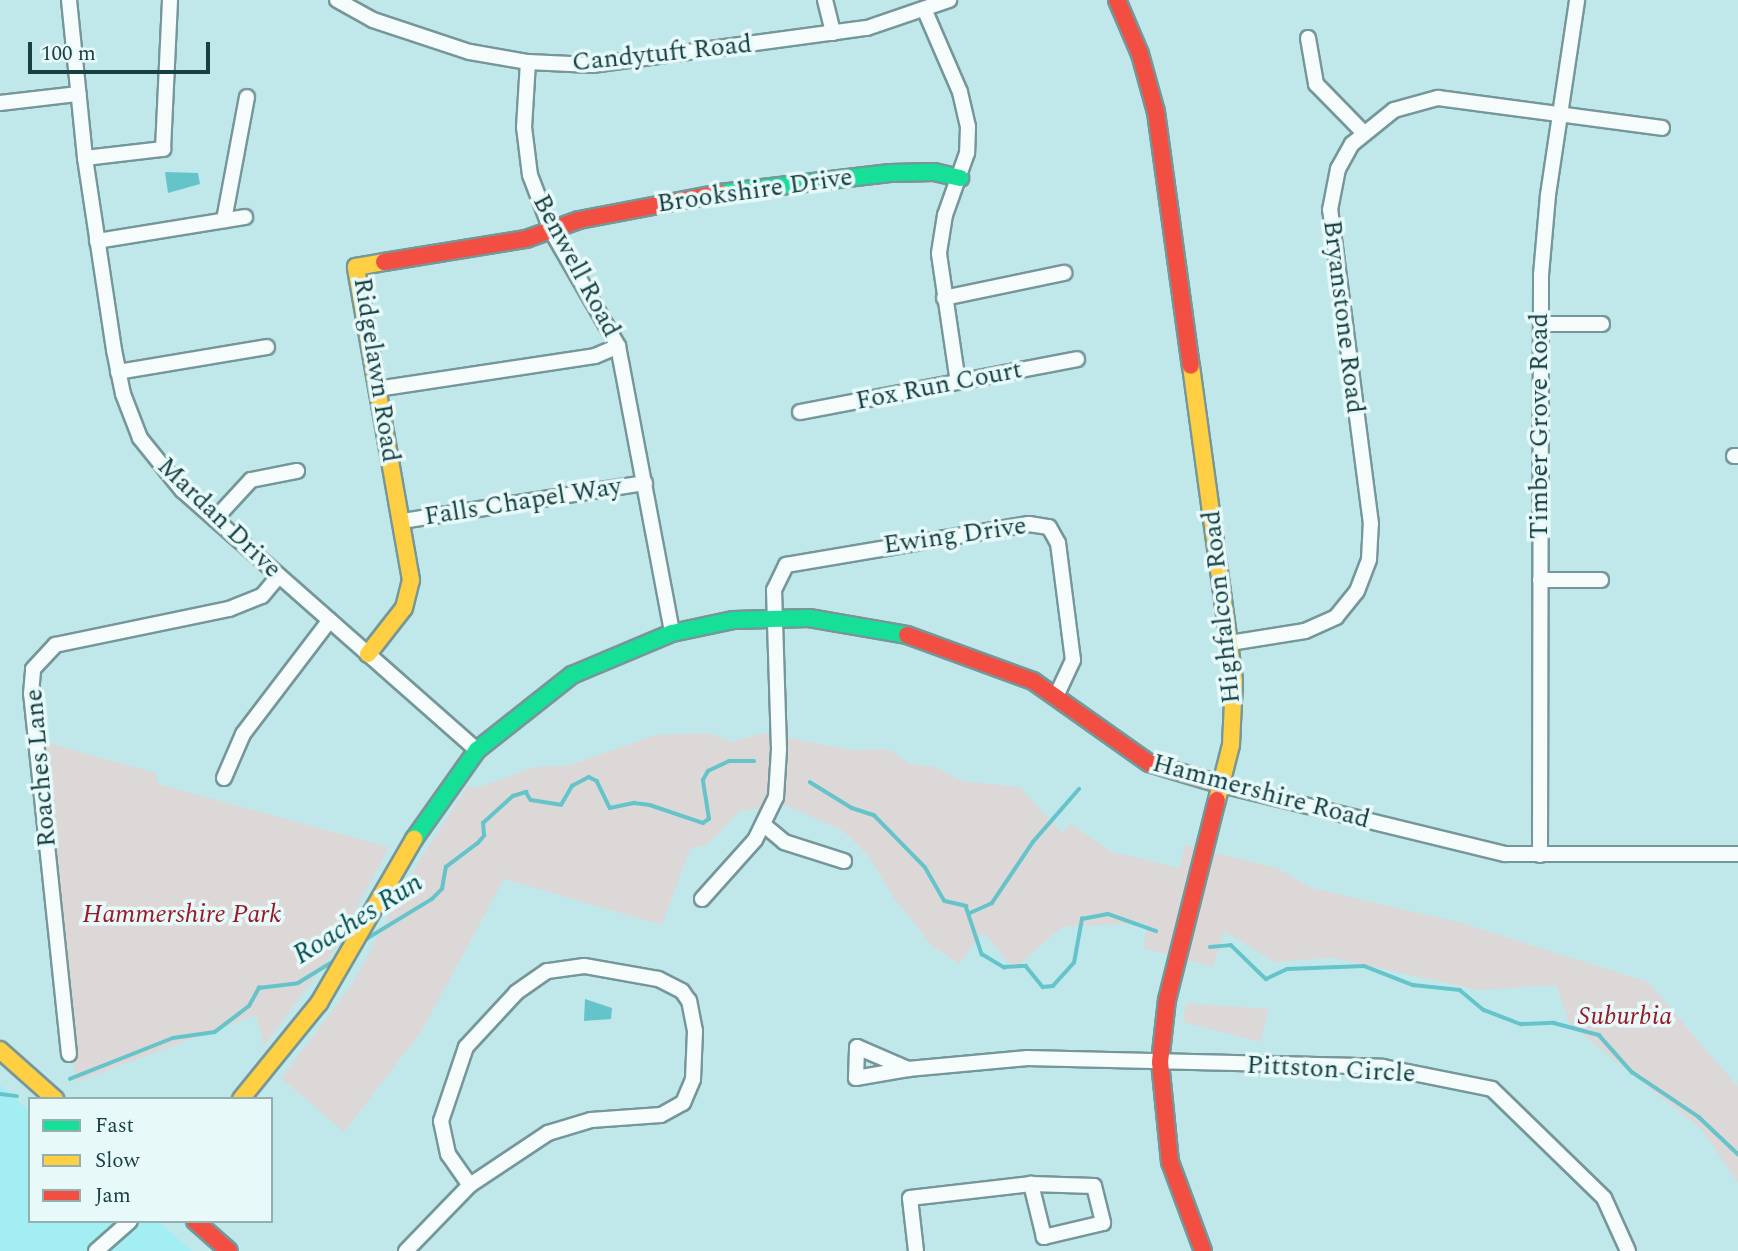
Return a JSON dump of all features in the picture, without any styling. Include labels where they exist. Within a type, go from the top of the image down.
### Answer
[{"type":"street","name":"Mardan Drive","points":[[69,0],[85,158],[118,372],[141,438],[165,473],[477,750]]},
{"type":"street","points":[[85,158],[163,149],[170,0]]},
{"type":"street","name":"Candytuft Road","points":[[337,0],[405,32],[470,52],[528,62],[625,63],[893,23],[949,0]]},
{"type":"street","points":[[825,0],[833,33]]},
{"type":"street","name":"Highfalcon Road","points":[[1117,0],[1140,54],[1156,112],[1230,643],[1234,715],[1222,785],[1167,1000],[1160,1062],[1160,1097],[1170,1162],[1203,1251]]},
{"type":"street","name":"Timber Grove Road","points":[[1540,855],[1543,234],[1558,113],[1577,0]]},
{"type":"street","points":[[925,11],[966,113],[969,142],[960,178],[940,234],[944,298],[958,382]]},
{"type":"street","points":[[1308,38],[1316,84],[1364,133]]},
{"type":"street","name":"Benwell Road","points":[[528,62],[525,151],[537,199],[551,230],[618,346],[671,633]]},
{"type":"street","points":[[0,103],[78,94]]},
{"type":"street","points":[[224,220],[247,97]]},
{"type":"street","name":"Bryanstone Road","points":[[1230,643],[1298,633],[1336,617],[1357,591],[1369,559],[1371,524],[1330,209],[1338,169],[1364,133],[1394,110],[1438,98],[1662,128]]},
{"type":"street","name":"Brookshire Drive","points":[[551,230],[592,217],[791,183],[912,172],[960,178]]},
{"type":"street","points":[[97,241],[245,217]]},
{"type":"street","name":"Ridgelawn Road","points":[[368,654],[410,594],[402,521],[356,267],[526,239],[551,230]]},
{"type":"street","points":[[944,298],[1064,273]]},
{"type":"street","points":[[1541,324],[1602,324]]},
{"type":"street","points":[[377,389],[595,356],[618,346]]},
{"type":"street","points":[[118,372],[267,347]]},
{"type":"street","name":"Fox Run Court","points":[[800,412],[1077,359]]},
{"type":"street","points":[[215,519],[251,480],[297,471]]},
{"type":"street","name":"Falls Chapel Way","points":[[402,521],[645,483]]},
{"type":"street","name":"Ewing Drive","points":[[774,617],[776,580],[792,561],[1040,524],[1049,527],[1058,544],[1073,660],[1056,694]]},
{"type":"street","name":"Roaches Lane","points":[[69,1054],[31,694],[33,669],[55,645],[229,609],[262,596],[279,576]]},
{"type":"street","points":[[1540,580],[1601,580]]},
{"type":"street","points":[[702,899],[743,856],[764,825],[776,797],[779,767],[774,617]]},
{"type":"street","name":"Hammershire Road","points":[[243,1097],[319,1003],[431,809],[477,750],[572,675],[671,633],[774,617],[841,620],[916,637],[1003,668],[1056,694],[1131,754],[1165,769],[1460,845],[1540,855],[1738,854]]},
{"type":"street","points":[[224,778],[243,734],[330,620]]},
{"type":"street","points":[[764,825],[784,842],[844,861]]},
{"type":"street","points":[[406,1251],[470,1185],[566,1125],[661,1115],[683,1103],[693,1079],[695,1031],[689,1001],[682,991],[658,979],[584,966],[547,971],[522,987],[466,1047],[441,1121],[447,1154],[470,1185]]},
{"type":"street","points":[[0,1050],[53,1097]]},
{"type":"street","name":"Pittston Circle","points":[[908,1069],[1027,1058],[1383,1067],[1492,1089],[1604,1198],[1630,1251]]},
{"type":"street","points":[[916,1251],[910,1198],[1031,1184],[1094,1186],[1103,1223],[1044,1237],[1031,1184]]},
{"type":"street","points":[[96,1251],[128,1223]]},
{"type":"street","points":[[197,1223],[229,1251]]},
{"type":"shaded area","points":[[165,172],[198,173],[200,184],[168,193]]},
{"type":"shaded area","points":[[585,999],[612,1008],[611,1019],[584,1021]]},
{"type":"shaded area","points":[[0,1085],[28,1109],[28,1223],[159,1223],[192,1251],[0,1251]]},
{"type":"green space","name":"Suburbia","points":[[709,733],[733,742],[762,733],[852,750],[888,749],[911,764],[935,767],[963,781],[1020,787],[1062,833],[1070,823],[1110,851],[1179,868],[1185,845],[1277,868],[1312,888],[1462,923],[1648,982],[1738,1087],[1738,1183],[1701,1129],[1570,1025],[1556,985],[1478,990],[1334,958],[1275,962],[1224,931],[1213,967],[1143,948],[1148,923],[1062,927],[1014,969],[983,932],[959,964],[931,945],[893,897],[870,858],[842,830],[776,801],[770,807],[740,811],[707,845],[690,849],[662,925],[504,879],[421,1032],[344,1132],[281,1078],[352,984],[422,856],[468,786],[476,788],[535,767],[567,766],[656,735]]},
{"type":"green space","name":"Hammershire Park","points":[[41,741],[156,773],[158,784],[389,847],[332,954],[264,1046],[256,1015],[76,1082]]},
{"type":"green space","points":[[1186,1003],[1269,1009],[1260,1042],[1183,1022]]},
{"type":"waterway","name":"Roaches Run","points":[[363,941],[432,899],[442,889],[446,867],[477,844],[484,836],[483,823],[513,796],[526,792],[531,800],[561,805],[572,786],[589,777],[597,781],[610,808],[634,803],[650,805],[703,823],[709,819],[703,780],[708,771],[729,761],[754,761]]},
{"type":"waterway","name":"Roaches Run","points":[[810,782],[852,808],[874,815],[925,867],[945,901],[966,906],[982,954],[1004,967],[1026,966],[1043,987],[1053,986],[1074,963],[1082,919],[1108,914],[1156,931]]},
{"type":"waterway","points":[[970,913],[992,903],[1033,842],[1079,789]]},
{"type":"waterway","name":"Roaches Run","points":[[1210,947],[1231,945],[1266,979],[1287,969],[1364,966],[1413,985],[1460,990],[1484,1010],[1521,1024],[1554,1023],[1599,1035],[1632,1072],[1699,1117],[1738,1154]]},
{"type":"waterway","name":"Roaches Run","points":[[70,1079],[173,1038],[215,1032],[249,1006],[259,988],[298,983],[334,961]]},
{"type":"waterway","name":"Roaches Run","points":[[0,1094],[17,1096]]},
{"type":"traffic: fast","points":[[720,193],[890,173],[934,172],[960,178]]},
{"type":"traffic: fast","points":[[414,839],[477,750],[572,675],[672,633],[733,620],[809,618],[907,635]]},
{"type":"traffic: slow","points":[[368,654],[404,608],[411,580],[356,267],[384,262]]},
{"type":"traffic: slow","points":[[1191,366],[1234,681],[1231,745],[1217,800]]},
{"type":"traffic: slow","points":[[243,1097],[319,1003],[414,839]]},
{"type":"traffic: slow","points":[[0,1050],[53,1097]]},
{"type":"traffic: jam","points":[[1117,0],[1140,54],[1156,112],[1191,366]]},
{"type":"traffic: jam","points":[[384,262],[526,239],[579,220],[720,193]]},
{"type":"traffic: jam","points":[[907,635],[1033,681],[1149,763],[1222,785]]},
{"type":"traffic: jam","points":[[1203,1251],[1170,1162],[1160,1062],[1167,1000],[1217,800]]},
{"type":"traffic: jam","points":[[197,1223],[229,1251]]}]
